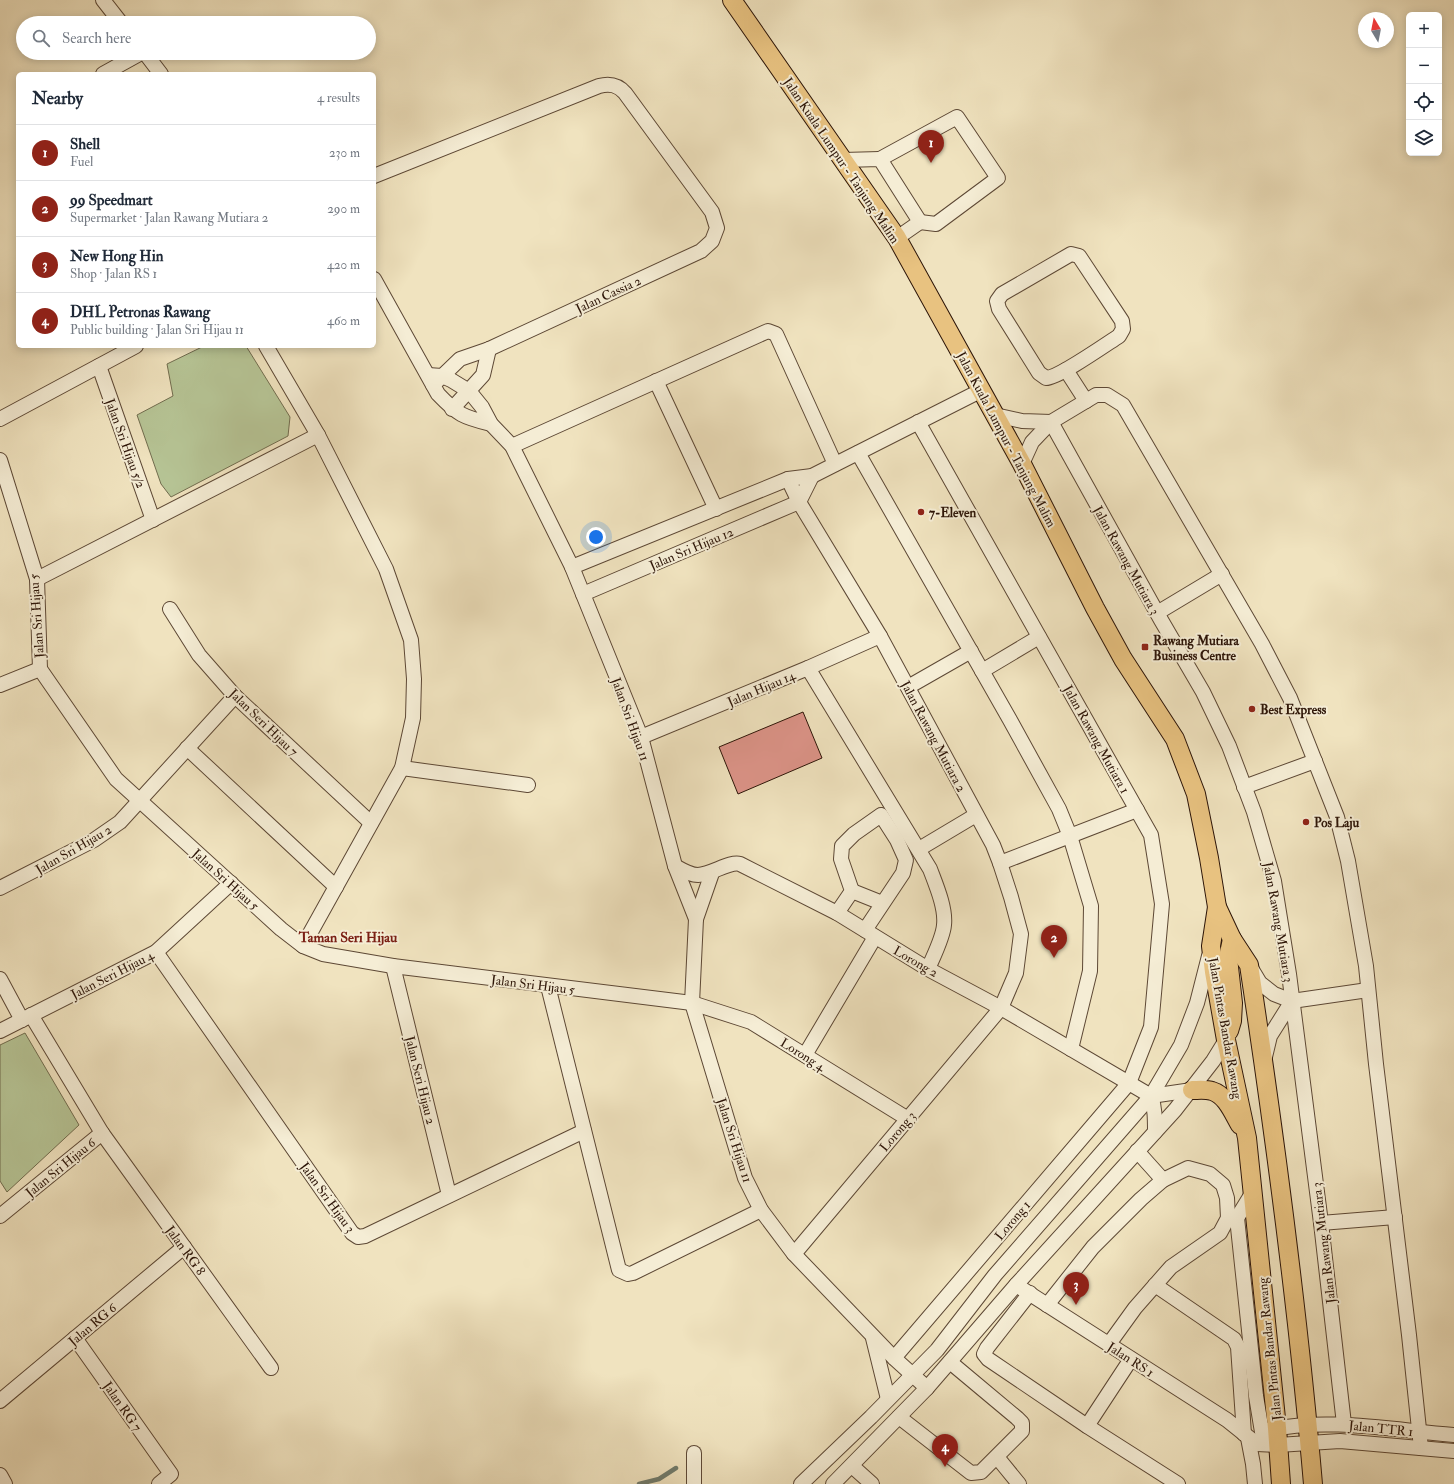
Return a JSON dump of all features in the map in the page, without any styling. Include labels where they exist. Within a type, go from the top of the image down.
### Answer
[{"type":"main road","name":"Jalan Kuala Lumpur - Tanjung Malim","points":[[732,0],[897,238],[1022,464],[1109,634],[1123,659],[1175,739],[1196,794],[1217,907]]},
{"type":"main road","name":"Jalan Pintas Bandar Rawang","points":[[1217,907],[1232,939],[1249,965],[1264,1061],[1281,1189],[1298,1326],[1310,1443]]},
{"type":"main road","name":"Jalan Pintas Bandar Rawang","points":[[1217,907],[1211,946],[1226,1040],[1247,1138],[1253,1192],[1270,1437],[1281,1484]]},
{"type":"main road","points":[[1226,1040],[1232,1021],[1233,1003],[1228,958],[1232,939]]},
{"type":"main road","points":[[1192,1090],[1210,1090],[1222,1097],[1247,1138]]},
{"type":"main road","points":[[1310,1443],[1313,1484]]},
{"type":"street","points":[[103,0],[116,16]]},
{"type":"street","points":[[107,72],[128,60]]},
{"type":"street","points":[[150,60],[159,72]]},
{"type":"street","name":"Jalan Cassia 2","points":[[376,175],[599,86],[611,84],[621,89],[625,93],[712,212],[717,228],[712,241],[701,251],[489,349],[460,359],[434,379]]},
{"type":"street","points":[[843,160],[880,158],[957,117],[998,178],[936,224],[920,222],[897,238]]},
{"type":"street","points":[[880,158],[920,222]]},
{"type":"street","points":[[1070,254],[1079,256],[1124,325],[1119,336],[1066,370],[1050,378],[1042,376],[997,306],[999,297],[1002,294],[1070,254]]},
{"type":"street","points":[[376,282],[434,379],[438,394],[452,409],[469,418],[491,424]]},
{"type":"street","points":[[512,446],[768,331],[776,334],[835,464]]},
{"type":"street","points":[[0,419],[132,348]]},
{"type":"street","points":[[267,348],[318,435],[386,570],[411,640],[414,679],[413,718],[402,768],[303,946]]},
{"type":"street","points":[[452,409],[483,375],[489,349]]},
{"type":"street","name":"Jalan Sri Hijau 5/2","points":[[99,366],[153,520]]},
{"type":"street","points":[[1066,370],[1086,401]]},
{"type":"street","name":"Jalan Sri Hijau 11","points":[[434,379],[451,380],[469,391],[482,407],[491,424],[512,446],[572,567],[641,737],[675,866],[696,919]]},
{"type":"street","points":[[656,381],[716,509]]},
{"type":"street","points":[[799,502],[812,476],[982,390]]},
{"type":"street","points":[[1022,464],[1032,442],[1051,422],[1096,395],[1107,395],[1123,405],[1262,644],[1290,698],[1337,817],[1348,861],[1366,966],[1421,1448]]},
{"type":"street","points":[[995,415],[1022,421],[1051,422]]},
{"type":"street","name":"Jalan Rawang Mutiara 1","points":[[918,422],[1151,835],[1162,904],[1151,1027],[1129,1083]]},
{"type":"street","name":"Jalan Rawang Mutiara 3","points":[[1051,422],[1157,613],[1203,692],[1229,746],[1254,812],[1274,881],[1292,1001],[1321,1223],[1344,1424]]},
{"type":"street","points":[[37,579],[318,435]]},
{"type":"street","points":[[858,453],[1059,809],[1070,836],[1091,906],[1090,971],[1071,1049]]},
{"type":"street","name":"Jalan Sri Hijau 5","points":[[0,460],[37,579],[40,669],[116,779],[281,929],[303,946],[324,954],[394,966],[692,1003]]},
{"type":"street","name":"Jalan Sri Hijau 12","points":[[572,567],[788,479],[812,476]]},
{"type":"street","name":"Jalan Rawang Mutiara 2","points":[[788,479],[799,502],[880,636],[993,845],[1000,863],[1021,934],[1016,973],[1001,1008]]},
{"type":"street","name":"Jalan Sri Hijau 12","points":[[583,594],[799,502]]},
{"type":"street","points":[[1157,613],[1222,574]]},
{"type":"street","name":"Jalan Seri Hijau 7","points":[[170,609],[199,654],[235,696],[371,823]]},
{"type":"street","name":"Jalan Hijau 14","points":[[641,737],[808,668],[880,636]]},
{"type":"street","points":[[982,671],[1040,637]]},
{"type":"street","points":[[908,687],[970,651]]},
{"type":"street","points":[[808,668],[930,869],[941,900],[944,925],[937,948],[928,968]]},
{"type":"street","points":[[0,685],[40,669]]},
{"type":"street","name":"Jalan Sri Hijau 2","points":[[1,887],[94,840],[120,822],[235,696]]},
{"type":"street","points":[[187,748],[336,887]]},
{"type":"street","points":[[1244,787],[1315,761]]},
{"type":"street","points":[[402,768],[528,786]]},
{"type":"street","points":[[1000,863],[1137,810]]},
{"type":"street","points":[[805,1055],[870,934],[882,903],[903,873],[906,860],[897,840],[881,815],[854,834],[842,846],[841,859],[852,891],[882,903]]},
{"type":"street","points":[[919,849],[976,815]]},
{"type":"street","name":"Lorong 2","points":[[675,866],[697,875],[712,873],[733,863],[738,863],[837,913],[928,968],[1001,1008],[1150,1096]]},
{"type":"street","name":"Jalan Sri Hijau 11","points":[[712,873],[696,919],[692,1003],[745,1178],[761,1210],[794,1254],[894,1358],[927,1388]]},
{"type":"street","name":"Jalan Seri Hijau 4","points":[[0,1031],[156,952],[231,883]]},
{"type":"street","points":[[837,913],[852,891]]},
{"type":"street","points":[[801,1484],[937,1350],[995,1275],[1150,1096],[1181,1045],[1197,1003],[1211,946]]},
{"type":"street","name":"Jalan Sri Hijau 3","points":[[156,952],[355,1235],[358,1237],[365,1236],[584,1131]]},
{"type":"street","points":[[1249,965],[1260,983],[1274,994],[1292,1001],[1368,990]]},
{"type":"street","name":"Jalan Seri Hijau 2","points":[[394,966],[449,1195]]},
{"type":"street","name":"Jalan RG 8","points":[[0,979],[102,1133],[270,1368]]},
{"type":"street","points":[[548,986],[620,1270],[623,1273],[633,1273],[761,1210]]},
{"type":"street","points":[[1264,1061],[1270,1036],[1292,1001]]},
{"type":"street","name":"Lorong 4","points":[[692,1003],[751,1022],[908,1119]]},
{"type":"street","name":"Lorong 3","points":[[794,1254],[1001,1008]]},
{"type":"street","points":[[837,1483],[927,1388],[1016,1285],[1192,1090],[1213,1062],[1226,1040]]},
{"type":"street","name":"Lorong 1","points":[[894,1358],[1129,1083]]},
{"type":"street","points":[[1150,1096],[1192,1090]]},
{"type":"street","points":[[1150,1096],[1154,1104],[1155,1132]]},
{"type":"street","name":"Jalan Sri Hijau 6","points":[[1,1211],[102,1133]]},
{"type":"street","points":[[1137,1151],[1163,1180]]},
{"type":"street","points":[[1047,1305],[1093,1247],[1141,1199],[1163,1180],[1188,1168],[1210,1174],[1223,1185],[1227,1198],[1228,1218],[1220,1233],[1171,1267],[1135,1308],[1109,1344]]},
{"type":"street","points":[[1321,1223],[1395,1217]]},
{"type":"street","name":"Jalan RG 6","points":[[0,1401],[184,1247]]},
{"type":"street","name":"Jalan RS 1","points":[[1016,1285],[1226,1420],[1257,1444],[1270,1437]]},
{"type":"street","points":[[1155,1285],[1234,1339],[1238,1347],[1246,1436],[1253,1464],[1255,1484]]},
{"type":"street","points":[[1030,1293],[987,1348],[984,1354],[988,1359],[1087,1426],[1178,1484]]},
{"type":"street","points":[[873,1336],[888,1399]]},
{"type":"street","name":"Jalan RG 7","points":[[75,1338],[171,1474],[159,1484]]},
{"type":"street","points":[[1087,1426],[1131,1359]]},
{"type":"street","points":[[899,1417],[971,1474],[981,1472],[1022,1431],[1022,1423],[950,1362]]},
{"type":"street","name":"Jalan TTR 1","points":[[1270,1437],[1308,1425],[1344,1424],[1454,1435]]},
{"type":"street","name":"Jalan TTR 1","points":[[1270,1437],[1310,1443],[1340,1441],[1454,1451]]},
{"type":"street","points":[[694,1454],[694,1484]]},
{"type":"street","points":[[997,1457],[1019,1484]]},
{"type":"street","points":[[852,1466],[872,1484]]},
{"type":"street","points":[[0,1475],[5,1484]]},
{"type":"green space","points":[[200,348],[247,348],[290,417],[288,436],[171,497],[161,484],[137,415],[173,396],[167,364]]},
{"type":"green space","points":[[25,1033],[79,1125],[7,1192],[0,1181],[0,1045]]},
{"type":"building","points":[[803,712],[822,758],[738,794],[719,747]]},
{"type":"waterway","points":[[639,1484],[659,1479],[676,1468]]},
{"type":"place","name":"Shell","points":[[931,163]]},
{"type":"place","name":"7-Eleven","points":[[921,512]]},
{"type":"place","name":"Rawang Mutiara Business Centre","points":[[1145,647]]},
{"type":"place","name":"Best Express","points":[[1252,709]]},
{"type":"place","name":"Pos Laju","points":[[1306,822]]},
{"type":"place","name":"99 Speedmart","points":[[1054,958]]},
{"type":"place","name":"New Hong Hin","points":[[1076,1305]]},
{"type":"place","name":"DHL Petronas Rawang","points":[[945,1467]]},
{"type":"district","name":"Taman Seri Hijau","points":[[348,937]]}]
